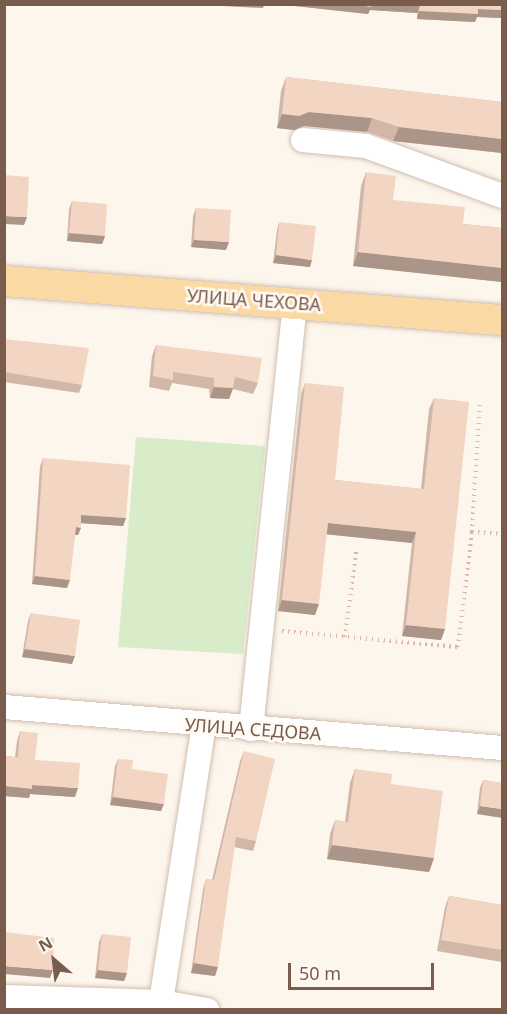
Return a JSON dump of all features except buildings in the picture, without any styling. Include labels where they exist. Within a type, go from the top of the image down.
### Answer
[{"type":"main road","name":"УЛИЦА ЧЕХОВА","points":[[4,281],[502,320]]},
{"type":"street","points":[[303,140],[366,146],[502,196]]},
{"type":"street","points":[[251,729],[295,303]]},
{"type":"street","name":"УЛИЦА СЕДОВА","points":[[4,707],[502,748]]},
{"type":"street","points":[[172,1006],[204,725]]},
{"type":"street","points":[[4,997],[207,1010]]},
{"type":"path","points":[[261,629],[458,647],[472,532],[480,403]]},
{"type":"path","points":[[472,532],[502,534]]},
{"type":"path","points":[[345,637],[356,552]]},
{"type":"green space","points":[[136,437],[265,446],[243,654],[118,647]]}]
